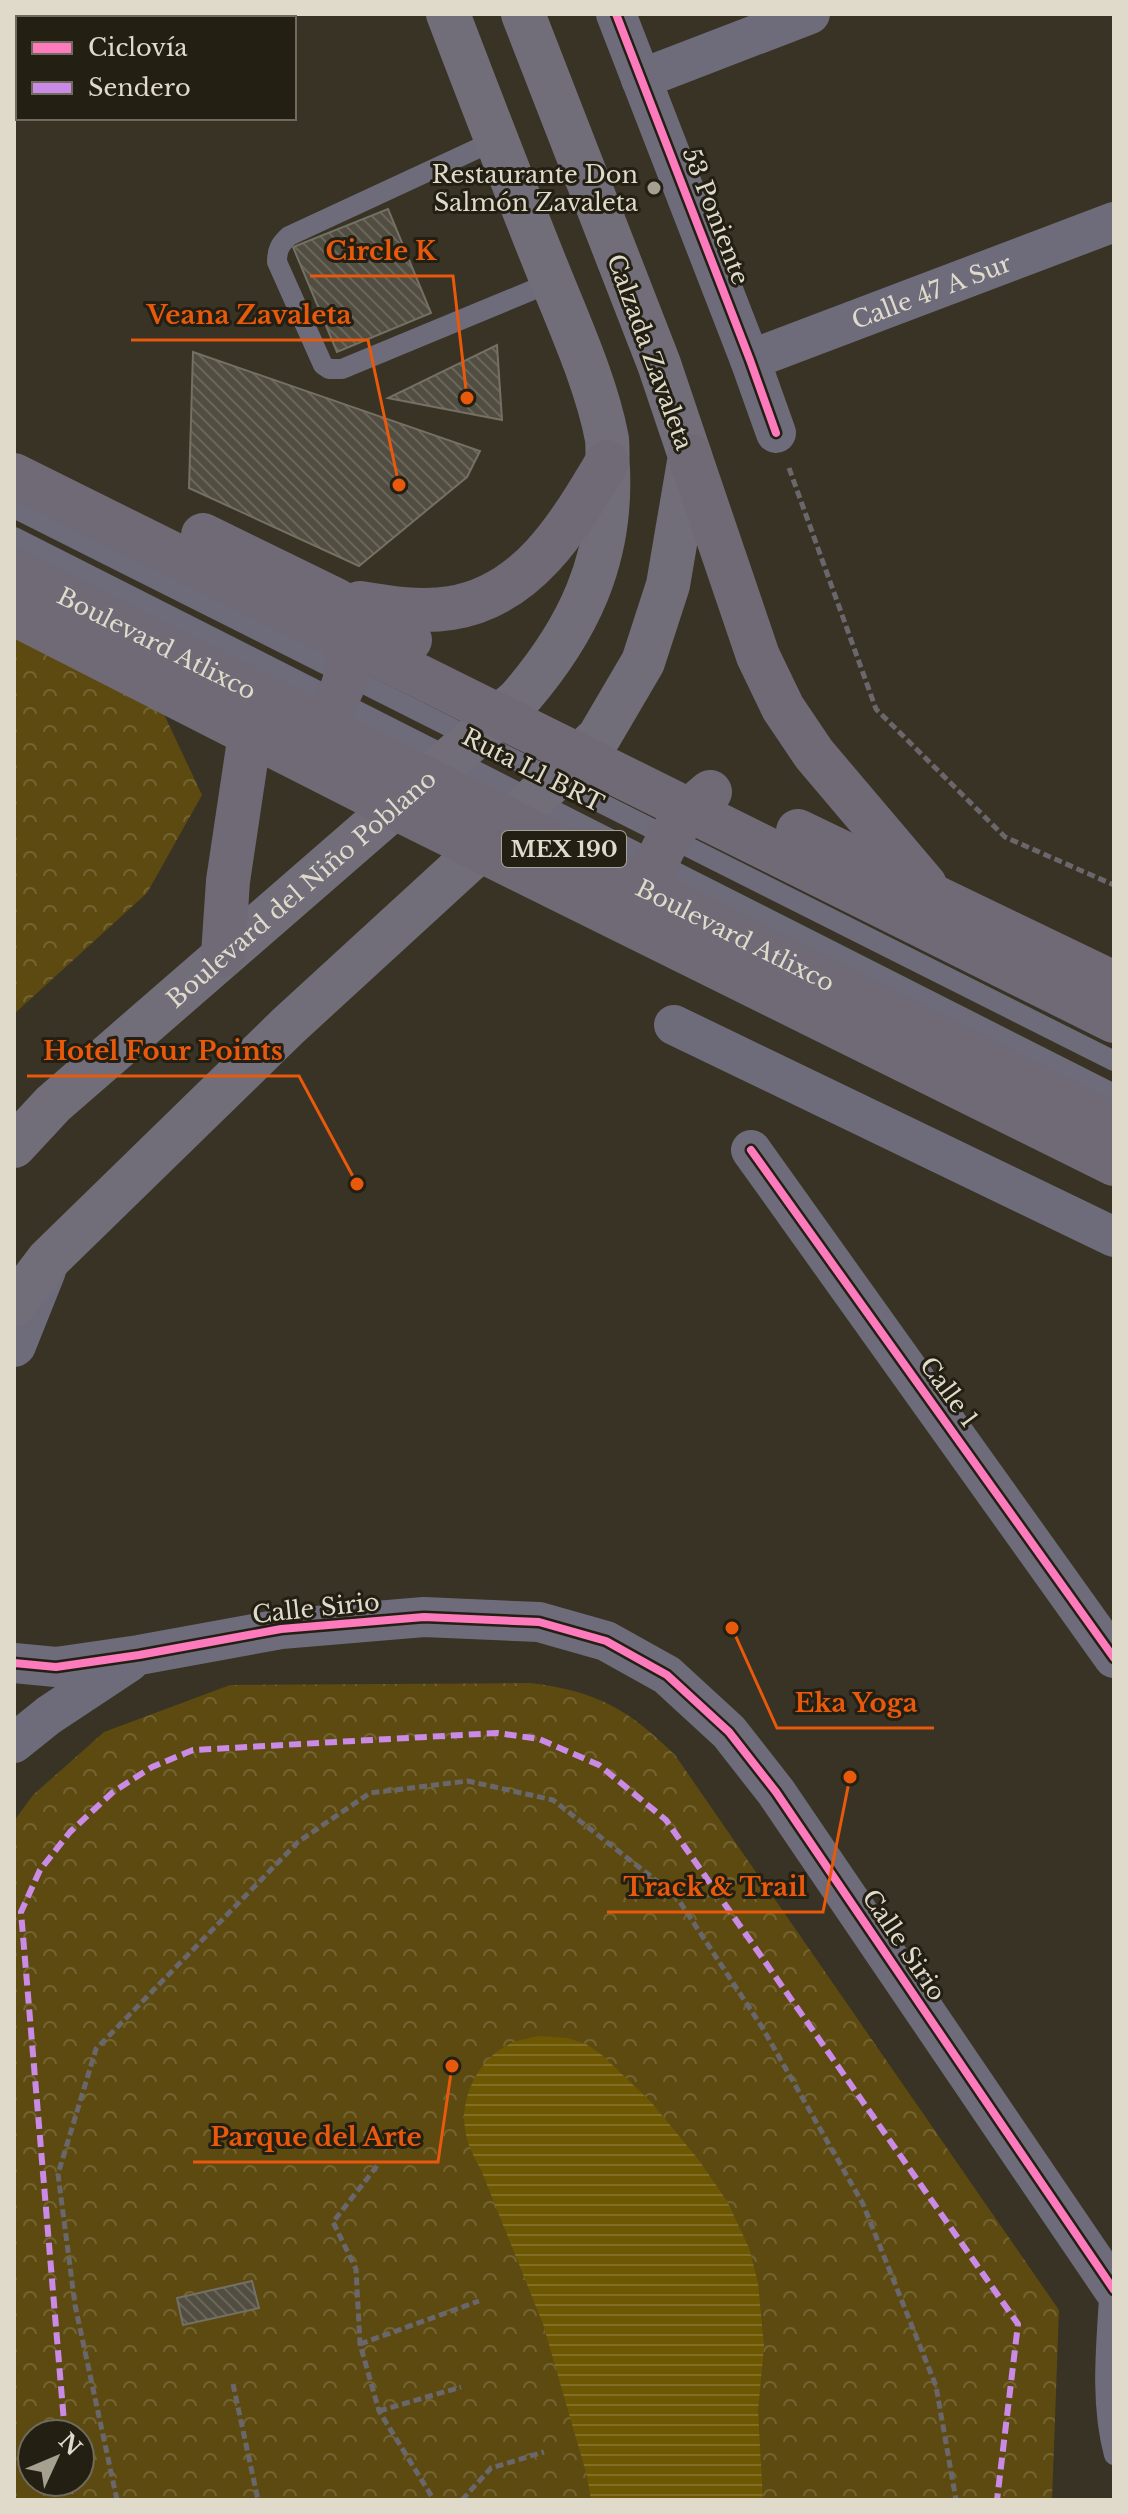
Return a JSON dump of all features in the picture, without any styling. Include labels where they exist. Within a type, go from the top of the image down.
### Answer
[{"type":"main road","points":[[448,14],[594,392],[607,442],[609,498],[606,528],[590,588],[563,643],[519,699]]},
{"type":"main road","name":"Calzada Zavaleta","points":[[523,14],[659,364],[690,456],[668,585],[647,650],[599,737]]},
{"type":"main road","points":[[14,444],[336,600],[519,699],[1114,983]]},
{"type":"main road","points":[[690,456],[758,656],[783,708],[814,754],[934,896]]},
{"type":"main road","points":[[336,600],[398,609],[450,609],[497,593],[539,560],[558,540],[607,462]]},
{"type":"main road","points":[[14,475],[1114,1021]]},
{"type":"main road","name":"Boulevard Atlixco","points":[[14,571],[1114,1126]]},
{"type":"main road","points":[[250,734],[296,729],[314,722],[329,710],[347,675],[349,656],[343,618],[336,600]]},
{"type":"main road","points":[[14,614],[393,807],[1114,1164]]},
{"type":"main road","name":"Boulevard del Niño Poblano","points":[[14,1146],[33,1109],[223,955],[519,699]]},
{"type":"main road","points":[[223,955],[228,881],[250,734]]},
{"type":"main road","points":[[14,1305],[48,1260],[288,1026],[599,737]]},
{"type":"main road","points":[[646,931],[646,904],[660,854],[674,829],[692,807],[712,790]]},
{"type":"street","name":"53 Poniente","points":[[616,14],[776,433]]},
{"type":"street","points":[[641,79],[810,14]]},
{"type":"street","name":"Calle 47 A Sur","points":[[750,360],[1114,222]]},
{"type":"street","points":[[674,1025],[1114,1237]]},
{"type":"street","name":"Calle 1","points":[[751,1150],[1114,1658]]},
{"type":"street","points":[[14,1345],[48,1260]]},
{"type":"street","name":"Calle Sirio","points":[[14,1663],[56,1667],[281,1629],[439,1617],[539,1622],[606,1641],[667,1675],[729,1732],[776,1792],[1112,2286]]},
{"type":"street","name":"Calle Sirio","points":[[14,1743],[49,1715],[139,1655]]},
{"type":"lane","points":[[496,140],[289,236],[281,243],[277,262],[323,365],[329,369],[342,369],[552,282]]},
{"type":"lane","name":"Ruta L1 BRT","points":[[14,508],[1114,1061]]},
{"type":"lane","name":"Ruta L1 BRT","points":[[14,537],[1114,1094]]},
{"type":"lane","points":[[1112,2286],[1105,2382],[1114,2455]]},
{"type":"path","points":[[776,433],[876,709],[1005,837],[1114,885]]},
{"type":"path","points":[[117,2500],[75,2305],[58,2174],[96,2049],[298,1842],[370,1793],[468,1781],[553,1800],[676,1896],[762,2027],[863,2204],[936,2386],[956,2500]]},
{"type":"path","points":[[377,2166],[333,2222],[356,2269],[360,2344],[379,2411],[434,2500]]},
{"type":"path","points":[[360,2344],[479,2301]]},
{"type":"path","points":[[233,2384],[258,2500]]},
{"type":"path","points":[[379,2411],[461,2387]]},
{"type":"path","points":[[462,2500],[491,2468],[544,2452]]},
{"type":"green space","points":[[14,633],[161,708],[202,795],[147,893],[14,1014]]},
{"type":"green space","points":[[530,1683],[593,1697],[642,1725],[675,1755],[1059,2310],[1052,2500],[14,2500],[14,1821],[33,1795],[104,1732],[230,1685]]},
{"type":"shaded area","points":[[539,2036],[567,2038],[586,2044],[602,2055],[651,2102],[698,2159],[727,2201],[749,2248],[758,2283],[764,2346],[758,2411],[763,2500],[591,2500],[587,2476],[543,2324],[465,2129],[466,2102],[475,2077],[483,2066],[502,2048]]},
{"type":"building","points":[[388,209],[431,313],[337,352],[293,247]]},
{"type":"building","points":[[497,345],[502,420],[388,398]]},
{"type":"building","points":[[193,352],[480,451],[467,477],[359,566],[189,488]]},
{"type":"building","points":[[252,2281],[259,2308],[183,2325],[177,2298]]},
{"type":"marked path","points":[[64,2418],[21,1912],[40,1870],[70,1832],[113,1792],[152,1767],[193,1750],[497,1733],[539,1739],[599,1765],[666,1820],[1018,2324],[997,2500]]},
{"type":"cycle path","points":[[616,14],[776,433]]},
{"type":"cycle path","points":[[751,1150],[1114,1658]]},
{"type":"cycle path","points":[[14,1663],[56,1667],[281,1629],[424,1617],[539,1622],[606,1641],[667,1675],[729,1732],[776,1792],[1114,2290]]},
{"type":"place","name":"Restaurante Don Salmón Zavaleta","points":[[654,188]]},
{"type":"place","name":"Circle K","points":[[467,398]]},
{"type":"place","name":"Veana Zavaleta","points":[[399,485]]},
{"type":"place","name":"Hotel Four Points","points":[[357,1184]]},
{"type":"place","name":"Eka Yoga","points":[[732,1628]]},
{"type":"place","name":"Track & Trail","points":[[850,1777]]},
{"type":"place","name":"Parque del Arte","points":[[452,2066]]}]
